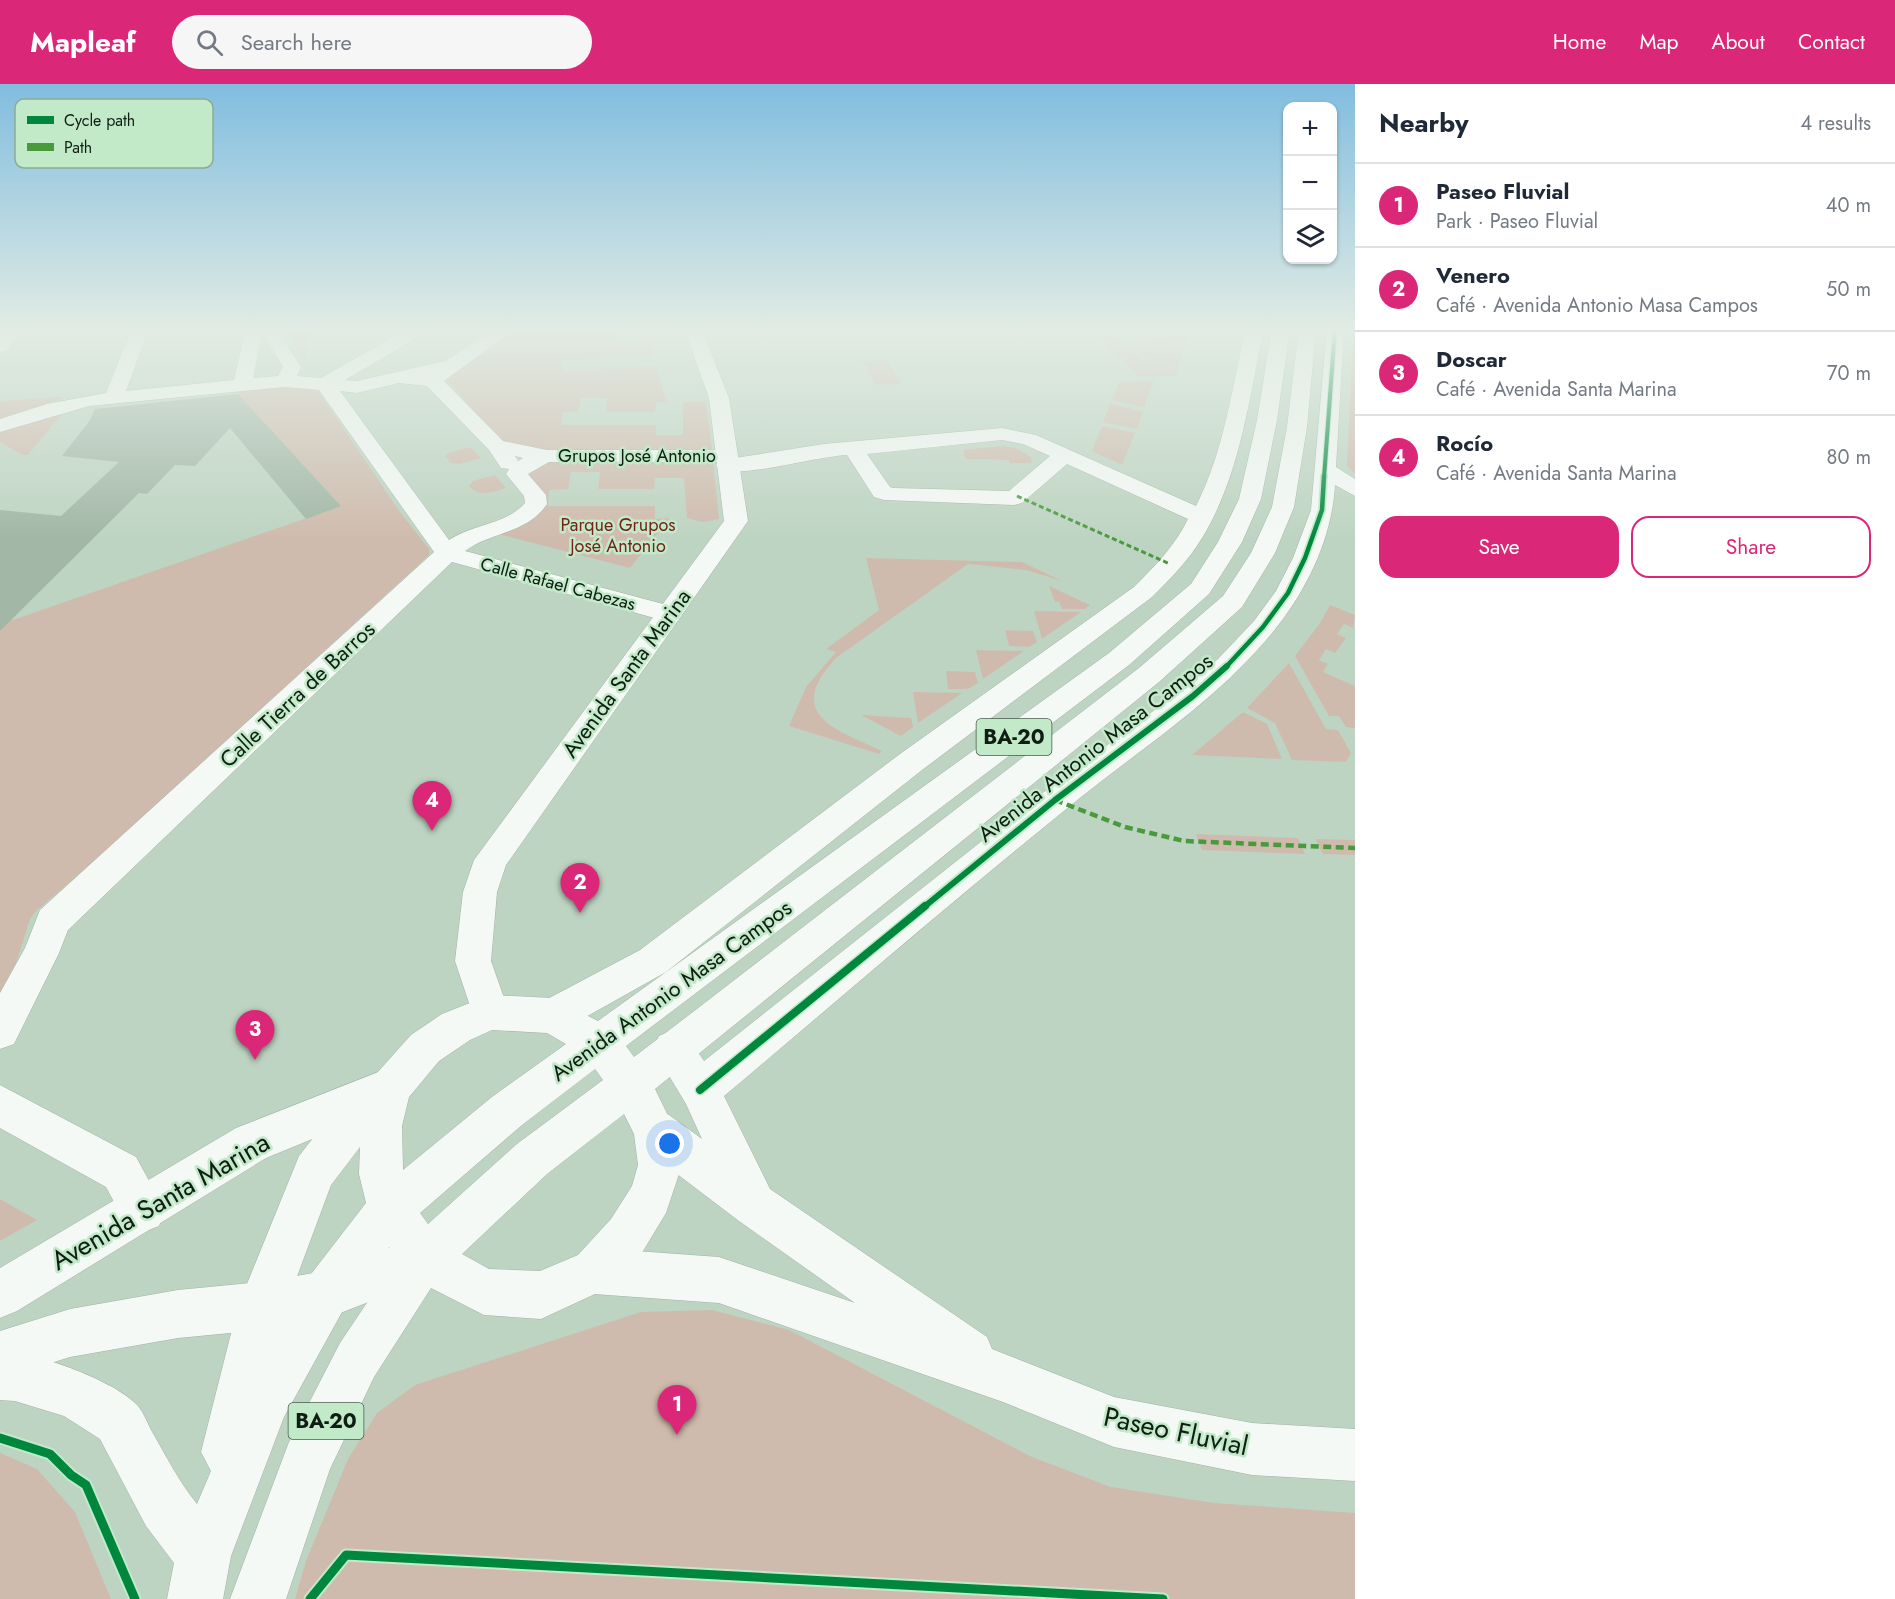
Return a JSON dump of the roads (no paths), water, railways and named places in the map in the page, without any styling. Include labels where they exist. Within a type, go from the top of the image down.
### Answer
[{"type":"main road","points":[[0,426],[79,402],[102,399]]},
{"type":"main road","points":[[336,399],[447,553],[467,539],[502,526],[534,508],[537,500],[496,446],[450,399]]},
{"type":"main road","name":"Avenida Santa Marina","points":[[490,1012],[473,961],[480,892],[491,860],[736,521],[719,399]]},
{"type":"main road","name":"Avenida Antonio Masa Campos","points":[[552,1016],[653,961],[911,762],[1143,592],[1170,564],[1202,517],[1227,453],[1239,399]]},
{"type":"main road","name":"Avenida Antonio Masa Campos","points":[[199,1578],[265,1402],[326,1295],[390,1209],[507,1111],[1119,659],[1200,589],[1230,542],[1250,499],[1271,399]]},
{"type":"main road","name":"Avenida Antonio Masa Campos","points":[[258,1599],[307,1460],[357,1360],[424,1258],[532,1159],[1149,675],[1233,601],[1263,553],[1283,507],[1301,399]]},
{"type":"main road","name":"Avenida Antonio Masa Campos","points":[[700,1090],[1055,800],[1193,696],[1228,665],[1263,627],[1288,593],[1305,558],[1322,510],[1331,399]]},
{"type":"main road","name":"Grupos José Antonio","points":[[496,446],[547,456],[727,460],[752,463],[824,450],[1002,435],[1029,440],[1202,517]]},
{"type":"main road","points":[[853,449],[882,492],[903,496],[1014,498],[1065,455]]},
{"type":"main road","name":"Grupos José Antonio","points":[[517,474],[520,468],[528,463],[547,456]]},
{"type":"main road","points":[[1326,470],[1355,489]]},
{"type":"main road","points":[[1322,510],[1355,501]]},
{"type":"main road","name":"Calle Rafael Cabezas","points":[[447,553],[669,614]]},
{"type":"main road","name":"Calle Tierra de Barros","points":[[0,1031],[41,953],[53,921],[447,553]]},
{"type":"main road","points":[[199,1578],[262,1306],[314,1172],[343,1134],[391,1088],[425,1048],[456,1027],[490,1012],[552,1016],[599,1042],[630,1084],[654,1130],[660,1165],[650,1197],[627,1235],[594,1271],[541,1295],[484,1292],[424,1258],[390,1209],[381,1174],[381,1126],[391,1088]]},
{"type":"main road","points":[[673,1049],[700,1090],[755,1205]]},
{"type":"main road","name":"Avenida Santa Marina","points":[[0,1294],[251,1143],[391,1088]]},
{"type":"main road","points":[[0,1105],[121,1172],[143,1210]]},
{"type":"main road","name":"Paseo Fluvial","points":[[654,1130],[755,1205],[1003,1377]]},
{"type":"main road","points":[[0,1355],[70,1333],[178,1314],[262,1306],[326,1295],[424,1258]]},
{"type":"main road","name":"Paseo Fluvial","points":[[594,1271],[719,1280],[1003,1377],[1114,1422],[1252,1449],[1355,1455]]},
{"type":"main road","points":[[0,1375],[15,1376],[76,1395],[118,1421],[165,1507],[199,1578]]},
{"type":"place","name":"Rocío","points":[[432,831]]},
{"type":"place","name":"Venero","points":[[580,913]]},
{"type":"place","name":"Doscar","points":[[255,1060]]},
{"type":"place","name":"Paseo Fluvial","points":[[677,1435]]},
{"type":"park label","name":"Parque Grupos José Antonio","points":[[618,535]]}]
